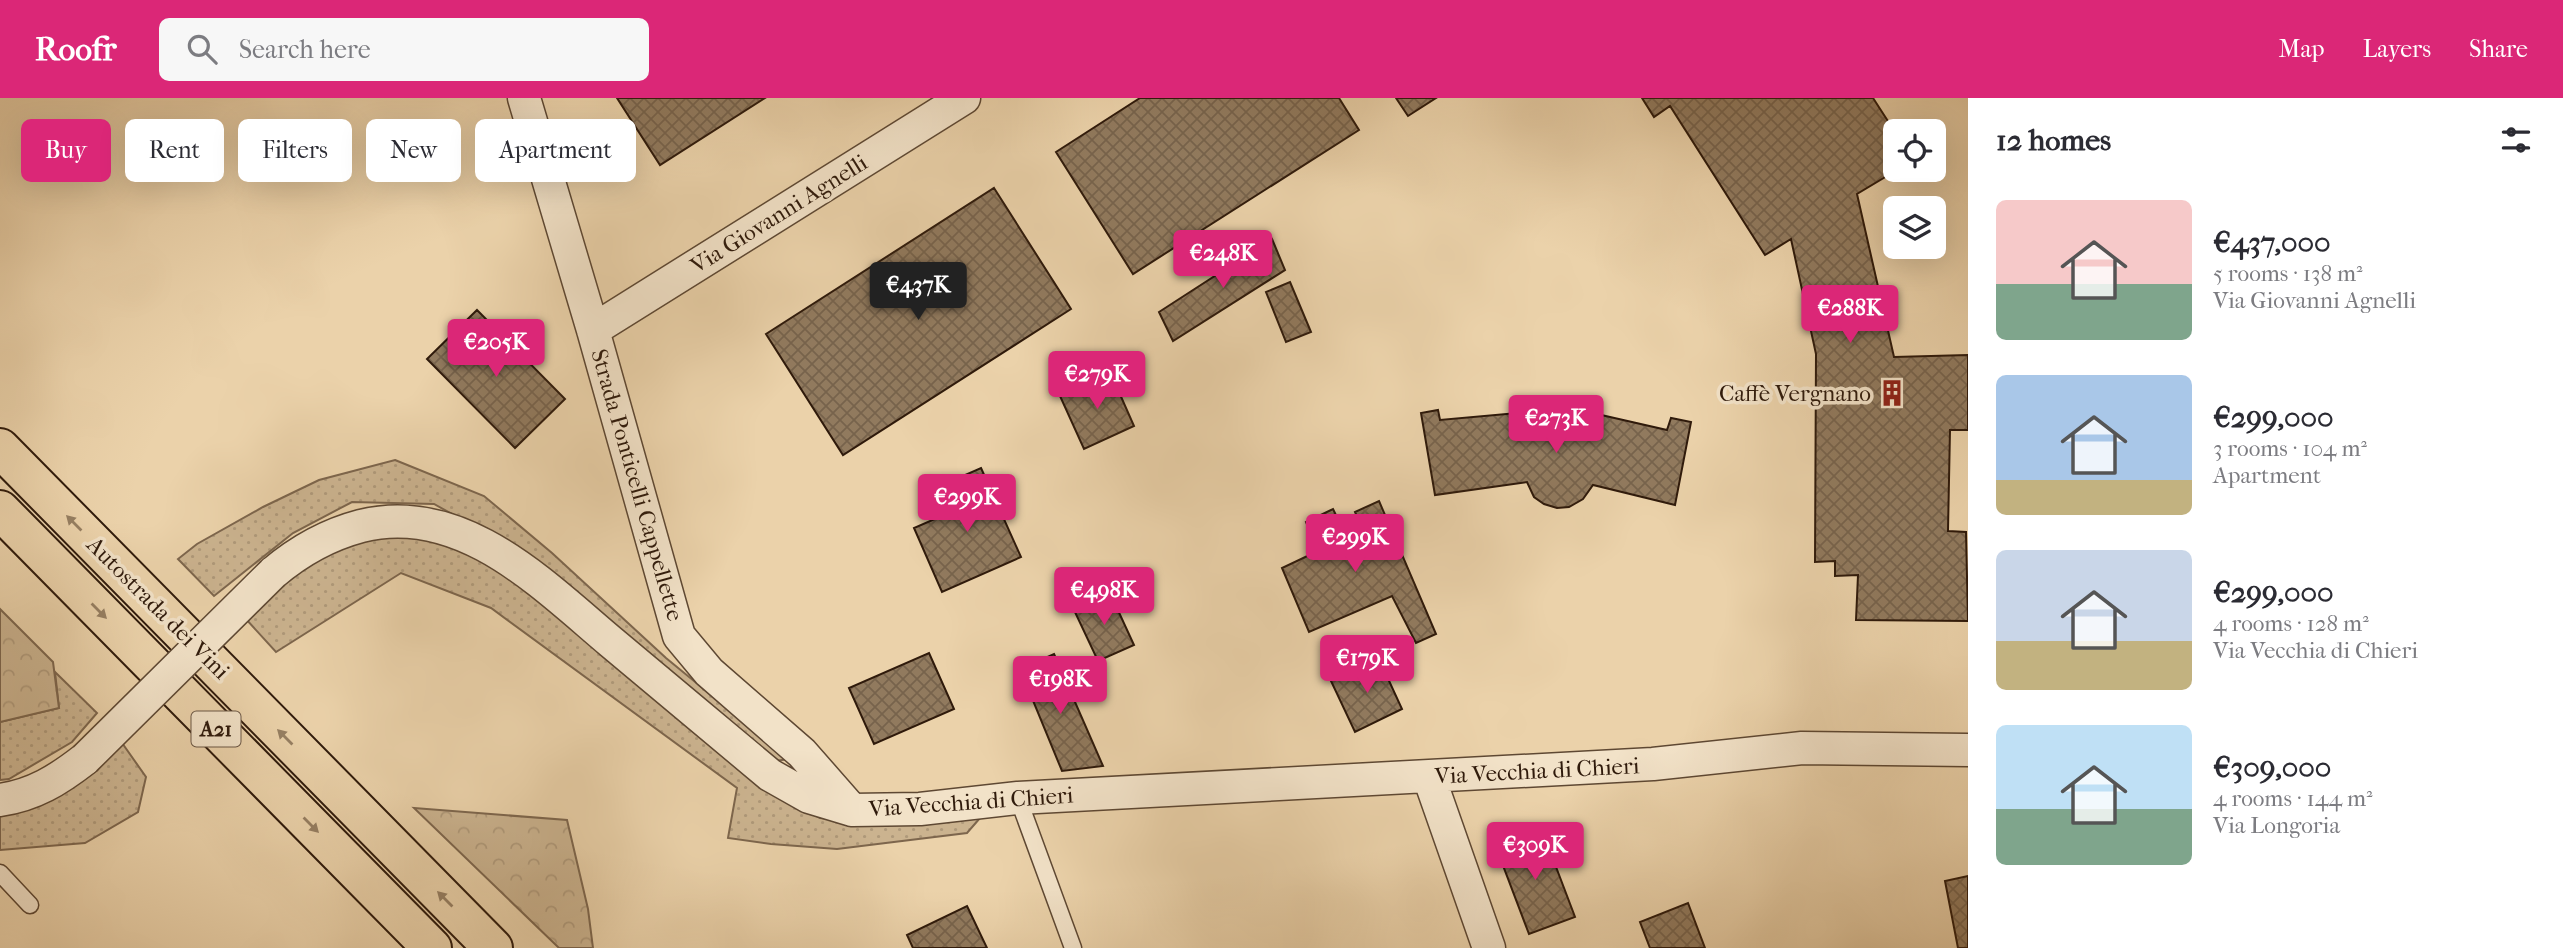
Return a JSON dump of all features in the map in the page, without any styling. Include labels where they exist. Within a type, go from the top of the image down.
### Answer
[{"type":"highway","name":"Autostrada dei Vini","points":[[0,448],[493,948]]},
{"type":"highway","name":"Autostrada dei Vini","points":[[0,510],[432,948]]},
{"type":"street","name":"Strada Ponticelli Cappellette","points":[[524,98],[679,636],[709,672],[802,753],[852,810]]},
{"type":"street","name":"Via Giovanni Agnelli","points":[[593,330],[964,98]]},
{"type":"street","name":"Via Vecchia di Chieri","points":[[0,800],[21,797],[42,789],[85,759],[273,573],[309,545],[345,531],[383,521],[423,522],[463,534],[499,553],[548,588],[769,775],[809,797],[852,810],[920,809],[1018,798],[1653,764],[1802,748],[1968,750]]},
{"type":"street","points":[[1429,777],[1489,948]]},
{"type":"lane","points":[[1018,798],[1073,948]]},
{"type":"lane","points":[[0,873],[30,905]]},
{"type":"green space","points":[[395,460],[484,496],[552,553],[666,658],[789,759],[775,761],[508,545],[434,504],[352,502],[293,533],[214,596],[178,559],[197,544],[263,507],[319,480]]},
{"type":"green space","points":[[424,534],[487,562],[539,600],[750,778],[820,818],[876,823],[980,818],[967,833],[837,849],[728,838],[737,788],[491,608],[401,573],[276,652],[245,618],[309,561],[354,538]]},
{"type":"green space","points":[[0,609],[53,662],[59,708],[0,722]]},
{"type":"green space","points":[[55,672],[97,713],[72,742],[9,779],[0,780],[0,722],[59,708]]},
{"type":"green space","points":[[120,740],[146,777],[138,812],[85,843],[0,850],[0,811]]},
{"type":"green space","points":[[414,808],[567,820],[588,909],[593,948],[559,948]]},
{"type":"building","points":[[617,98],[765,98],[660,165],[636,128],[636,119],[630,119]]},
{"type":"building","points":[[1140,98],[1339,98],[1359,130],[1133,274],[1056,152]]},
{"type":"building","points":[[1396,98],[1436,98],[1408,116]]},
{"type":"building","name":"Caffè Vergnano","points":[[1642,98],[1873,98],[1887,119],[1883,119],[1883,178],[1857,194],[1894,357],[1968,355],[1968,430],[1950,430],[1948,531],[1966,532],[1968,621],[1856,620],[1858,575],[1835,576],[1835,561],[1815,562],[1816,354],[1791,239],[1765,255],[1670,106],[1654,117]]},
{"type":"building","points":[[994,188],[1071,309],[843,455],[766,334]]},
{"type":"building","points":[[1272,239],[1285,270],[1173,341],[1159,312]]},
{"type":"building","points":[[1290,282],[1311,332],[1286,342],[1266,292]]},
{"type":"building","points":[[477,310],[565,399],[515,448],[427,359]]},
{"type":"building","points":[[1111,374],[1134,426],[1084,449],[1060,396]]},
{"type":"building","points":[[1438,410],[1440,420],[1528,412],[1597,414],[1667,430],[1671,418],[1691,422],[1675,505],[1593,485],[1583,499],[1569,507],[1557,508],[1534,497],[1527,482],[1435,495],[1421,413]]},
{"type":"building","points":[[981,468],[1021,557],[942,592],[914,528],[951,512],[940,486]]},
{"type":"building","points":[[1379,501],[1436,634],[1416,643],[1392,596],[1309,632],[1282,568],[1318,551],[1306,522],[1333,509],[1348,540],[1364,532],[1355,512]]},
{"type":"building","points":[[1110,593],[1134,645],[1098,661],[1074,610]]},
{"type":"building","points":[[929,653],[954,709],[874,744],[849,688]]},
{"type":"building","points":[[1054,654],[1103,766],[1062,771],[1020,669]]},
{"type":"building","points":[[1379,659],[1402,709],[1355,732],[1331,681]]},
{"type":"building","points":[[1542,830],[1575,917],[1529,934],[1496,847]]},
{"type":"building","points":[[1968,876],[1968,948],[1958,948],[1945,881]]},
{"type":"building","points":[[1688,903],[1705,948],[1650,948],[1640,922]]},
{"type":"building","points":[[967,906],[987,948],[913,948],[907,935]]},
{"type":"place","name":"Caffè Vergnano","points":[[1892,393]]}]
